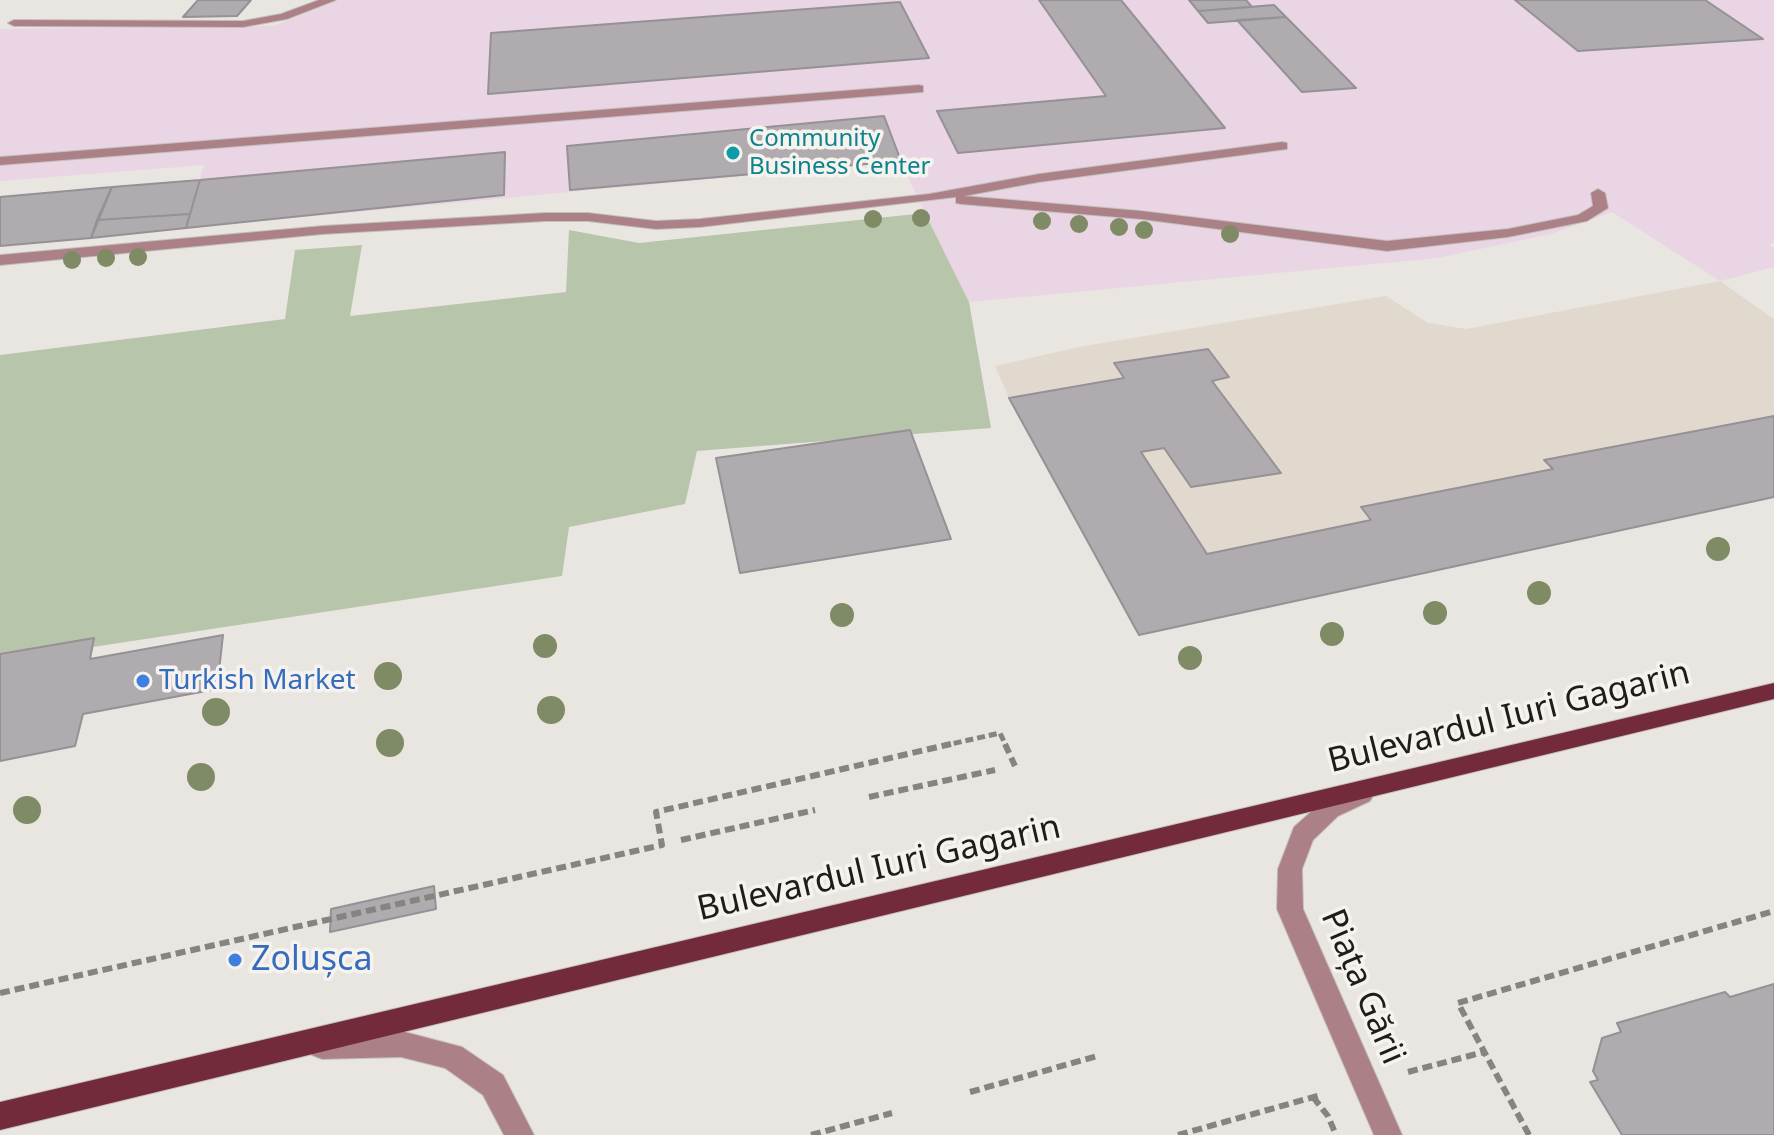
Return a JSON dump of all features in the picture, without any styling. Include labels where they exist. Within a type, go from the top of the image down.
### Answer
[{"type":"main road","name":"Bulevardul Iuri Gagarin","points":[[0,1116],[1774,691]]},
{"type":"street","points":[[14,23],[243,24],[283,17],[330,0]]},
{"type":"street","points":[[0,161],[919,89]]},
{"type":"street","points":[[0,260],[323,230],[545,217],[588,217],[656,225],[700,223],[929,198],[1039,178],[1282,146]]},
{"type":"street","points":[[929,198],[1141,215],[1387,246],[1508,233],[1582,218],[1601,208],[1598,193]]},
{"type":"street","name":"Piața Gării","points":[[1388,1135],[1290,909],[1290,869],[1303,834],[1330,809],[1401,781]]},
{"type":"street","points":[[294,1046],[401,1044],[452,1056],[493,1085],[520,1135]]},
{"type":"path","points":[[0,993],[662,845],[656,812],[1000,733],[1015,766]]},
{"type":"path","points":[[869,797],[995,770]]},
{"type":"path","points":[[681,840],[815,810]]},
{"type":"path","points":[[1529,1135],[1458,1003],[1774,911]]},
{"type":"path","points":[[1408,1072],[1484,1052]]},
{"type":"path","points":[[970,1092],[1097,1056]]},
{"type":"path","points":[[1178,1135],[1317,1096],[1336,1135]]},
{"type":"path","points":[[811,1135],[892,1113]]},
{"type":"shaded area","points":[[339,0],[1774,0],[1774,243],[1769,245],[1774,248],[1774,267],[1720,281],[1612,212],[1551,234],[1437,258],[969,302],[900,161],[186,228],[204,165],[0,181],[0,29],[274,26]]},
{"type":"shaded area","points":[[1720,281],[1774,319],[1774,497],[1139,635],[1009,398],[995,366],[1079,347],[1386,296],[1428,323],[1466,329]]},
{"type":"green space","points":[[925,213],[969,302],[991,428],[697,451],[685,504],[569,527],[562,576],[0,661],[0,355],[285,319],[295,250],[362,245],[350,316],[566,292],[569,230],[639,243]]},
{"type":"building","points":[[198,0],[251,0],[237,16],[183,17]]},
{"type":"building","points":[[1039,0],[1121,0],[1225,128],[958,153],[937,111],[1106,96]]},
{"type":"building","points":[[1189,0],[1246,0],[1252,7],[1198,11]]},
{"type":"building","points":[[1515,0],[1705,0],[1763,39],[1578,51]]},
{"type":"building","points":[[900,2],[929,58],[488,94],[491,33]]},
{"type":"building","points":[[1274,5],[1286,17],[1208,23],[1198,11]]},
{"type":"building","points":[[1286,17],[1356,88],[1302,92],[1237,20]]},
{"type":"building","name":"Community Business Center","points":[[884,116],[901,161],[570,190],[567,146]]},
{"type":"building","points":[[505,152],[504,195],[186,228],[200,180]]},
{"type":"building","points":[[200,180],[190,214],[97,220],[112,187]]},
{"type":"building","points":[[112,187],[91,238],[0,246],[0,197]]},
{"type":"building","points":[[190,214],[186,228],[91,238],[97,220]]},
{"type":"building","points":[[1208,349],[1229,377],[1212,381],[1281,473],[1191,487],[1164,448],[1141,452],[1207,554],[1371,520],[1361,507],[1553,469],[1544,460],[1774,416],[1774,497],[1139,635],[1009,398],[1124,378],[1114,363]]},
{"type":"building","points":[[910,430],[951,539],[740,573],[716,458]]},
{"type":"building","points":[[223,635],[217,689],[83,714],[75,746],[0,761],[0,654],[94,638],[90,659]]},
{"type":"building","points":[[434,886],[436,909],[330,932],[331,909]]},
{"type":"building","points":[[1774,984],[1774,1135],[1622,1135],[1590,1082],[1598,1080],[1593,1071],[1602,1038],[1621,1032],[1617,1023],[1725,992],[1730,997]]},
{"type":"place","name":"Community Business Center","points":[[733,153]]},
{"type":"place","name":"Turkish Market","points":[[143,681]]},
{"type":"place","name":"Zolușca","points":[[235,960]]}]
